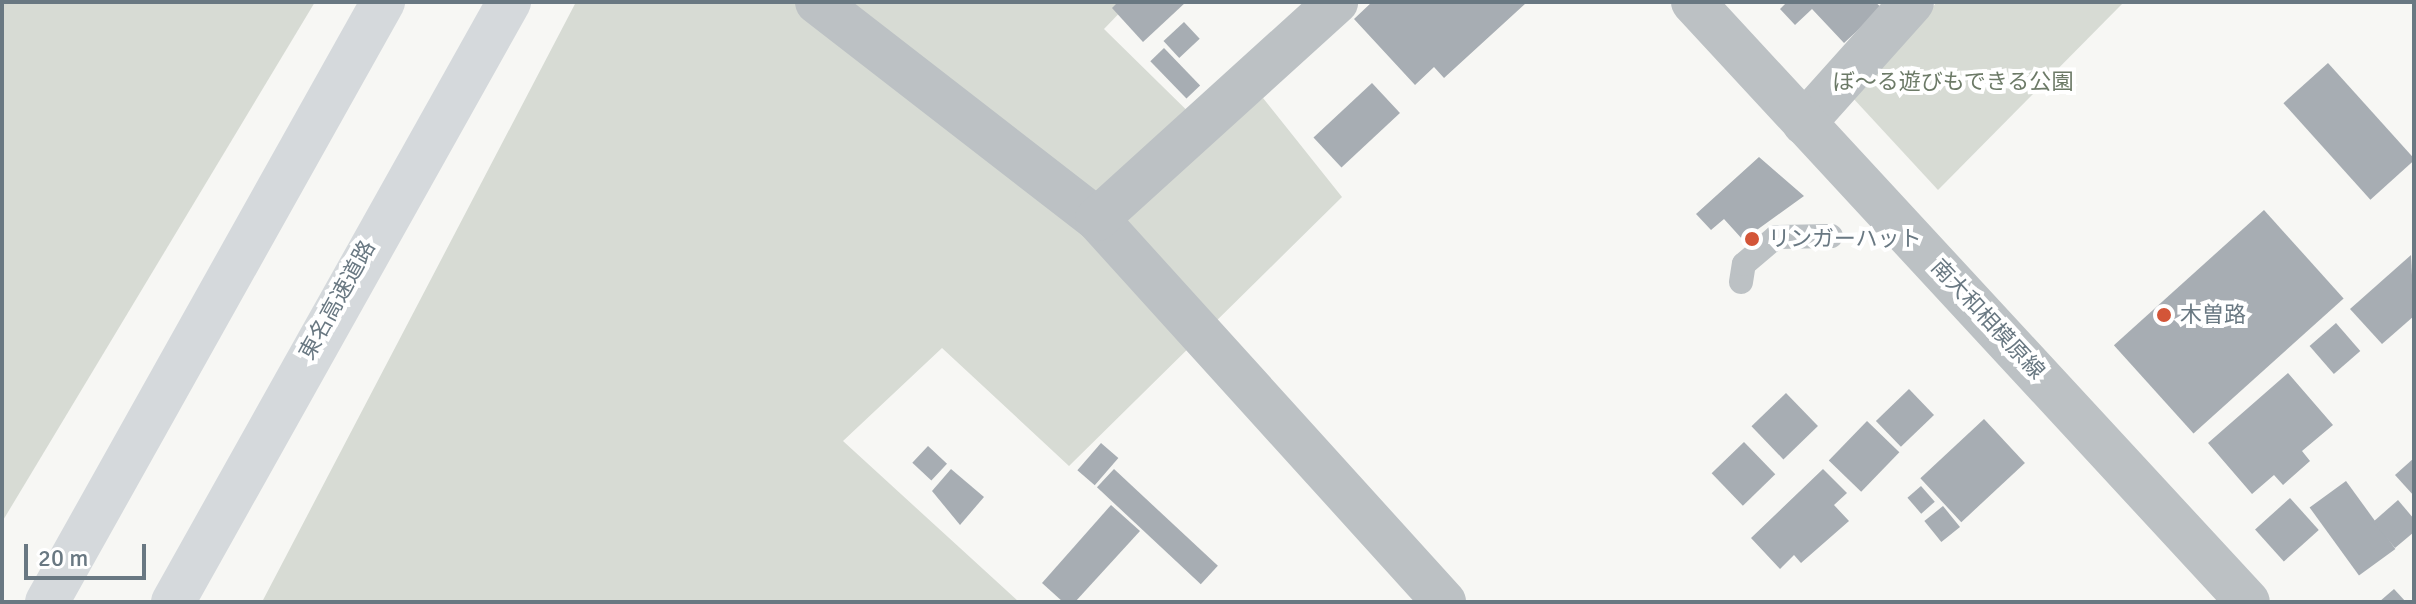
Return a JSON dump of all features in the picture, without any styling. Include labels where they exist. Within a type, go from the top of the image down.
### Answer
[{"type":"highway","points":[[47,602],[107,486],[383,2]]},
{"type":"highway","name":"東名高速道路","points":[[173,602],[509,2]]},
{"type":"street","points":[[817,2],[1097,219],[1444,602]]},
{"type":"street","points":[[1097,219],[1336,2]]},
{"type":"street","name":"南大和相模原線","points":[[1693,2],[2248,602]]},
{"type":"street","points":[[1804,123],[1912,2]]},
{"type":"lane","points":[[1741,282],[1744,264],[1776,237],[1831,236]]},
{"type":"lane","points":[[39,602],[107,486]]},
{"type":"green space","points":[[2,2],[315,2],[2,522]]},
{"type":"green space","points":[[576,2],[1130,2],[1104,29],[1214,137],[1263,98],[1342,197],[1069,466],[942,348],[843,441],[1019,602],[262,602]]},
{"type":"green space","name":"ぼ～る遊びもできる公園","points":[[1937,2],[2124,2],[1938,190],[1852,97]]},
{"type":"building","points":[[1118,2],[1186,2],[1143,42],[1112,8]]},
{"type":"building","points":[[1372,2],[1527,2],[1444,78],[1434,67],[1415,85],[1354,19]]},
{"type":"building","points":[[1787,2],[1875,2],[1882,8],[1844,43],[1812,9],[1795,25],[1780,9]]},
{"type":"building","points":[[1184,22],[1200,39],[1179,58],[1164,41]]},
{"type":"building","points":[[1164,48],[1200,85],[1186,99],[1150,61]]},
{"type":"building","points":[[2328,63],[2414,159],[2370,200],[2283,103]]},
{"type":"building","points":[[1372,83],[1400,113],[1341,168],[1313,138]]},
{"type":"building","points":[[1759,157],[1804,196],[1743,240],[1724,219],[1711,230],[1696,214]]},
{"type":"building","points":[[2264,210],[2344,298],[2194,434],[2114,345]]},
{"type":"building","points":[[2411,255],[2414,316],[2382,344],[2350,309]]},
{"type":"building","points":[[2336,323],[2360,351],[2334,374],[2310,346]]},
{"type":"building","points":[[2288,373],[2333,425],[2302,451],[2310,461],[2283,485],[2274,475],[2252,494],[2208,443]]},
{"type":"building","points":[[1909,389],[1934,415],[1901,447],[1876,421]]},
{"type":"building","points":[[1786,393],[1818,426],[1783,459],[1751,426]]},
{"type":"building","points":[[1984,419],[2025,463],[1961,522],[1920,478]]},
{"type":"building","points":[[1867,421],[1899,452],[1861,492],[1829,461]]},
{"type":"building","points":[[1744,442],[1775,474],[1743,506],[1712,473]]},
{"type":"building","points":[[1101,443],[1118,458],[1095,485],[1077,470]]},
{"type":"building","points":[[928,446],[947,464],[931,481],[912,463]]},
{"type":"building","points":[[2414,458],[2414,496],[2395,475]]},
{"type":"building","points":[[951,469],[984,497],[960,525],[932,491]]},
{"type":"building","points":[[1114,469],[1218,566],[1201,584],[1097,487]]},
{"type":"building","points":[[1823,469],[1847,493],[1834,505],[1849,521],[1801,563],[1794,555],[1780,569],[1751,538]]},
{"type":"building","points":[[2346,481],[2395,549],[2359,575],[2310,507]]},
{"type":"building","points":[[1921,486],[1935,502],[1921,514],[1907,498]]},
{"type":"building","points":[[2290,498],[2319,530],[2284,561],[2255,529]]},
{"type":"building","points":[[2398,500],[2414,519],[2414,532],[2395,548],[2373,522]]},
{"type":"building","points":[[1111,505],[1140,531],[1075,602],[1063,602],[1042,583]]},
{"type":"building","points":[[1943,506],[1960,527],[1941,542],[1924,521]]},
{"type":"building","points":[[2394,589],[2406,602],[2379,602]]},
{"type":"place","name":"リンガーハット","points":[[1752,239]]},
{"type":"place","name":"木曽路","points":[[2164,315]]}]
